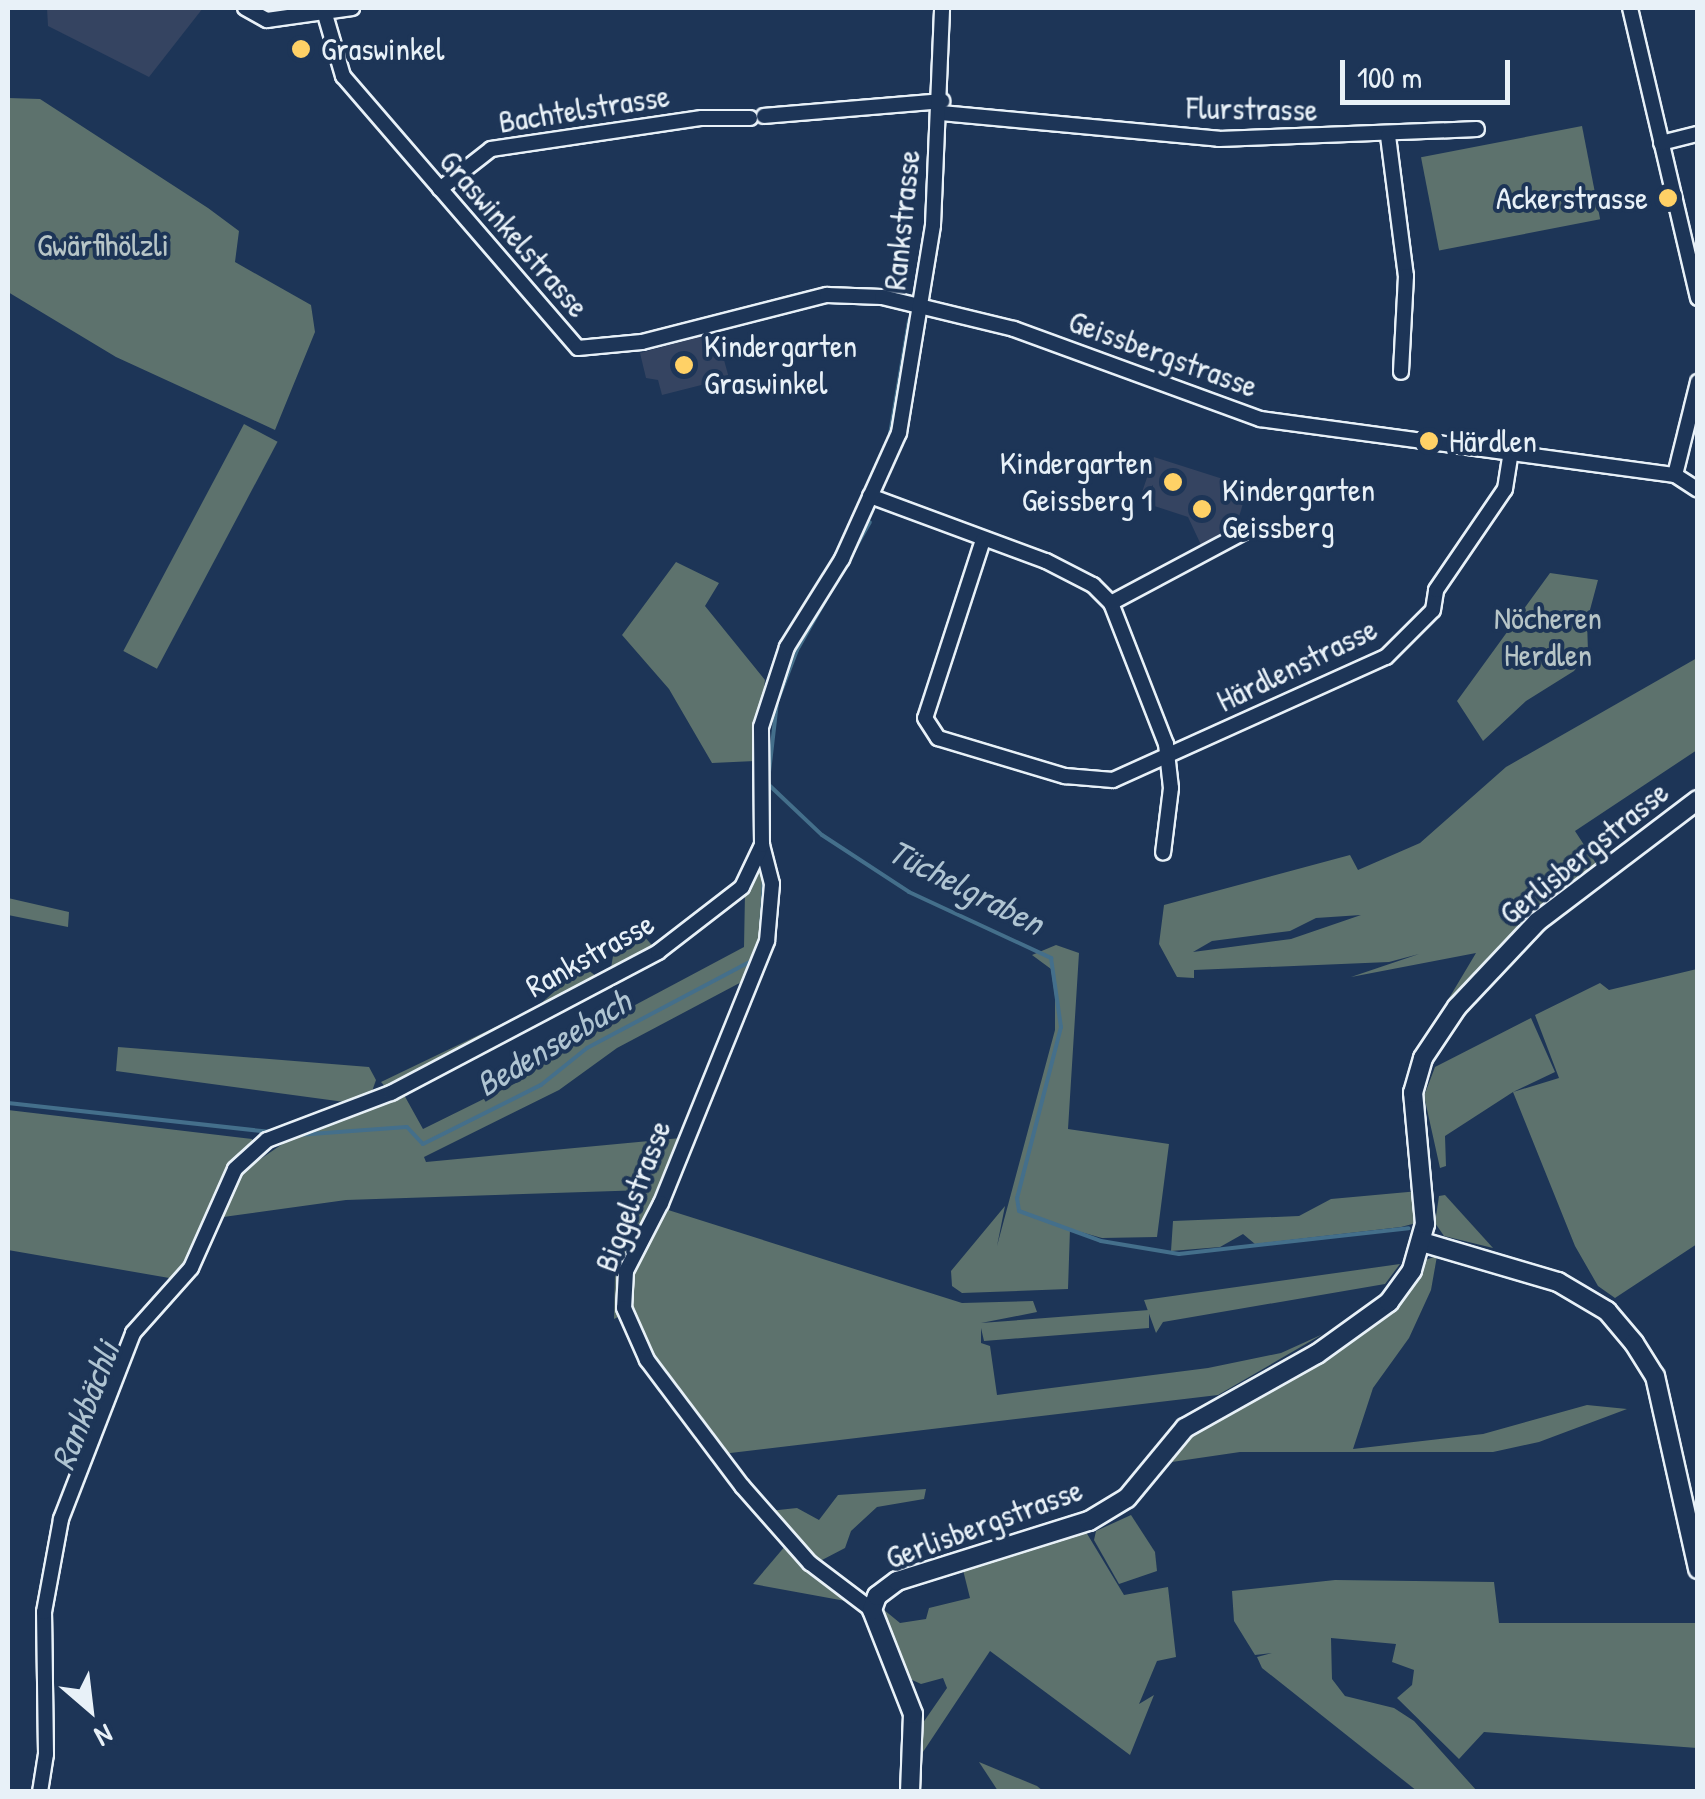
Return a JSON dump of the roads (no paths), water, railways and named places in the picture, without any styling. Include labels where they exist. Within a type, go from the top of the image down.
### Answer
[{"type":"street","points":[[245,8],[267,20],[352,8]]},
{"type":"street","name":"Rankstrasse","points":[[40,1792],[46,1754],[44,1612],[61,1519],[134,1334],[190,1268],[236,1169],[267,1140],[391,1094],[658,952],[742,887],[762,844],[761,727],[787,647],[842,559],[899,433],[920,305],[941,106],[942,8]]},
{"type":"street","points":[[1630,8],[1698,298]]},
{"type":"street","name":"Graswinkelstrasse","points":[[324,11],[339,70],[572,345],[584,350],[827,295],[920,305]]},
{"type":"street","name":"Flurstrasse","points":[[757,117],[941,106],[1219,140],[1388,136],[1477,128]]},
{"type":"street","name":"Bachtelstrasse","points":[[440,189],[491,149],[702,118],[757,117]]},
{"type":"street","points":[[1661,143],[1698,134]]},
{"type":"street","points":[[1388,136],[1406,276],[1401,372]]},
{"type":"street","name":"Geissbergstrasse","points":[[920,305],[1014,329],[1244,415],[1510,456]]},
{"type":"street","points":[[1675,475],[1698,382]]},
{"type":"street","points":[[1510,456],[1675,475],[1698,490]]},
{"type":"street","name":"Härdlenstrasse","points":[[984,540],[928,699],[925,718],[938,738],[1065,776],[1113,780],[1167,760],[1299,694],[1363,670],[1414,634],[1505,489],[1510,456]]},
{"type":"street","points":[[870,496],[1081,578],[1111,603],[1128,633],[1167,760],[1164,853]]},
{"type":"street","points":[[1111,603],[1244,532]]},
{"type":"street","name":"Gerlisbergstrasse","points":[[910,1792],[913,1714],[872,1610],[877,1596],[898,1581],[1039,1541],[1127,1498],[1185,1428],[1317,1354],[1389,1302],[1422,1242],[1425,1182],[1414,1092],[1422,1058],[1457,1007],[1537,922],[1698,800]]},
{"type":"street","name":"Biggelstrasse","points":[[762,844],[772,884],[767,941],[661,1204],[626,1271],[625,1317],[648,1360],[742,1486],[810,1562],[872,1610]]},
{"type":"street","points":[[1422,1242],[1558,1282],[1607,1312],[1634,1343],[1655,1376],[1698,1569]]},
{"type":"waterway","name":"Bedenseebach","points":[[890,434],[909,321]]},
{"type":"waterway","name":"Bedenseebach","points":[[768,781],[777,702],[797,650],[870,522]]},
{"type":"waterway","name":"Tüchelgraben","points":[[768,784],[822,835],[909,892],[1051,958],[1061,1027],[1017,1198],[1019,1211],[1101,1241],[1179,1254],[1409,1228]]},
{"type":"waterway","name":"Bedenseebach","points":[[768,800],[769,831]]},
{"type":"waterway","name":"Bedenseebach","points":[[761,932],[764,877]]},
{"type":"waterway","name":"Bedenseebach","points":[[297,1135],[407,1127],[423,1144],[541,1085],[587,1048],[753,960]]},
{"type":"waterway","name":"Bedenseebach","points":[[8,1103],[271,1132]]},
{"type":"place","name":"Graswinkel","points":[[301,49]]},
{"type":"place","name":"Ackerstrasse","points":[[1668,198]]},
{"type":"place","name":"Kindergarten Graswinkel","points":[[684,365]]},
{"type":"place","name":"Härdlen","points":[[1429,441]]},
{"type":"place","name":"Kindergarten Geissberg 1","points":[[1173,482]]},
{"type":"place","name":"Kindergarten Geissberg","points":[[1202,509]]},
{"type":"park label","name":"Gwärfihölzli","points":[[103,245]]},
{"type":"park label","name":"Nöcheren Herdlen","points":[[1548,638]]},
{"type":"water label","name":"Rankbächli","points":[[85,1406]]}]
